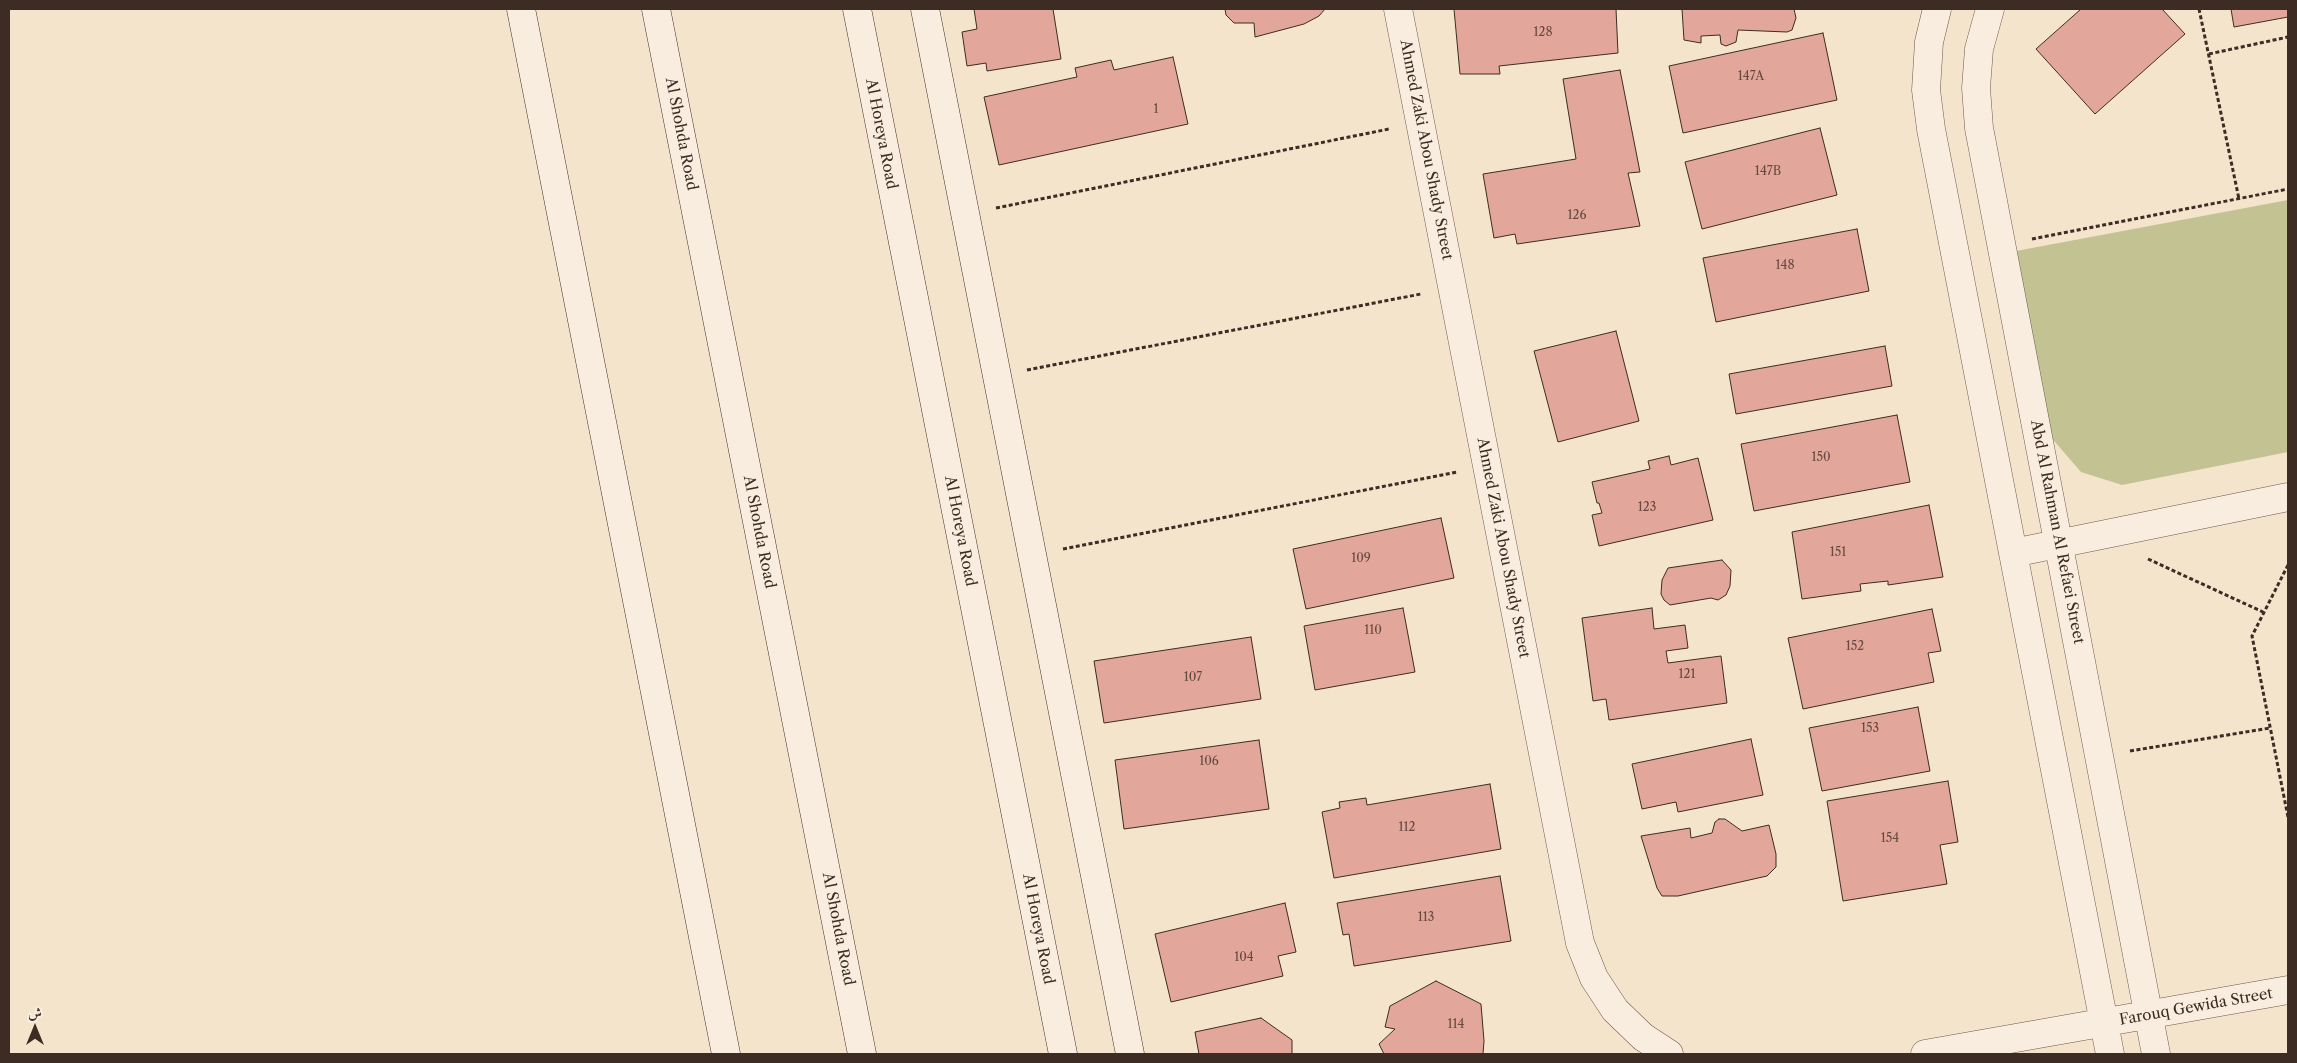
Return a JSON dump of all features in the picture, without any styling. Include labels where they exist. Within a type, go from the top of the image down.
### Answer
[{"type":"street","points":[[521,9],[726,1054]]},
{"type":"street","name":"Al Shohda Road","points":[[656,9],[862,1054]]},
{"type":"street","name":"Al Horeya Road","points":[[857,9],[1063,1054]]},
{"type":"street","points":[[925,9],[1130,1054]]},
{"type":"street","name":"Ahmed Zaki Abou Shady Street","points":[[1398,9],[1580,943],[1594,978],[1615,1010],[1643,1037],[1669,1054]]},
{"type":"street","points":[[1937,9],[1929,42],[1926,90],[1931,129],[2110,1054]]},
{"type":"street","name":"Abd Al Rahman Al Refaei Street","points":[[1990,9],[1979,49],[1976,88],[1980,128],[2156,1054]]},
{"type":"street","points":[[2013,553],[2288,497]]},
{"type":"street","name":"Farouq Gewida Street","points":[[2104,1024],[2288,990]]},
{"type":"street","points":[[1925,1054],[2104,1024]]},
{"type":"path","points":[[2199,9],[2239,199]]},
{"type":"path","points":[[2209,54],[2288,37]]},
{"type":"path","points":[[966,214],[1421,122]]},
{"type":"path","points":[[2002,244],[2288,189]]},
{"type":"path","points":[[997,376],[1453,288]]},
{"type":"path","points":[[1032,555],[1487,466]]},
{"type":"path","points":[[2141,556],[2263,612]]},
{"type":"path","points":[[2288,565],[2252,636],[2288,817]]},
{"type":"path","points":[[2099,757],[2270,728]]},
{"type":"green space","points":[[2288,200],[2288,452],[2122,485],[2081,472],[2049,435],[2016,251]]},
{"type":"building","points":[[974,9],[1053,9],[1061,59],[987,71],[986,63],[967,66],[962,32],[977,29]]},
{"type":"building","points":[[1225,9],[1325,9],[1319,16],[1304,24],[1255,37],[1254,23],[1234,23],[1226,15]]},
{"type":"building","points":[[1454,9],[1616,9],[1618,53],[1499,66],[1500,74],[1460,74]]},
{"type":"building","points":[[1682,9],[1794,9],[1796,18],[1792,30],[1787,32],[1738,30],[1736,42],[1726,46],[1721,44],[1720,35],[1701,36],[1701,43],[1684,40]]},
{"type":"building","points":[[2081,9],[2162,9],[2185,34],[2095,114],[2036,49]]},
{"type":"building","points":[[2231,9],[2288,9],[2288,17],[2234,27]]},
{"type":"building","points":[[1823,33],[1837,100],[1683,133],[1669,66]]},
{"type":"building","points":[[1173,57],[1188,124],[999,165],[984,97],[1077,77],[1075,68],[1111,60],[1114,70]]},
{"type":"building","points":[[1620,70],[1640,172],[1628,173],[1640,226],[1517,244],[1515,234],[1494,238],[1483,174],[1576,159],[1563,79]]},
{"type":"building","points":[[1820,128],[1837,195],[1702,229],[1685,162]]},
{"type":"building","points":[[1857,229],[1869,291],[1716,322],[1703,258]]},
{"type":"building","points":[[1616,331],[1639,421],[1558,442],[1534,351]]},
{"type":"building","points":[[1885,346],[1892,386],[1736,414],[1729,374]]},
{"type":"building","points":[[1897,415],[1910,482],[1754,511],[1741,444]]},
{"type":"building","points":[[1669,456],[1671,465],[1698,458],[1713,520],[1599,546],[1592,515],[1602,513],[1599,503],[1597,503],[1592,482],[1650,469],[1648,461]]},
{"type":"building","points":[[1929,505],[1943,577],[1888,585],[1888,581],[1860,584],[1861,591],[1802,599],[1792,532]]},
{"type":"building","points":[[1441,518],[1454,578],[1306,609],[1293,549]]},
{"type":"building","points":[[1722,560],[1731,570],[1730,586],[1726,595],[1718,600],[1711,598],[1670,605],[1664,600],[1661,594],[1662,580],[1668,568]]},
{"type":"building","points":[[1403,608],[1415,672],[1315,690],[1304,626]]},
{"type":"building","points":[[1652,608],[1654,629],[1685,625],[1688,648],[1666,651],[1668,663],[1721,656],[1727,703],[1609,720],[1606,699],[1593,701],[1582,618]]},
{"type":"building","points":[[1932,609],[1941,651],[1928,653],[1934,682],[1803,709],[1788,638]]},
{"type":"building","points":[[1251,637],[1261,699],[1104,723],[1094,661]]},
{"type":"building","points":[[1918,707],[1930,771],[1822,791],[1809,728]]},
{"type":"building","points":[[1751,739],[1763,795],[1678,812],[1676,802],[1642,809],[1632,764]]},
{"type":"building","points":[[1259,740],[1269,809],[1124,829],[1115,760]]},
{"type":"building","points":[[1948,781],[1958,842],[1940,845],[1947,884],[1843,901],[1827,801]]},
{"type":"building","points":[[1490,784],[1501,849],[1334,878],[1322,812],[1340,808],[1339,802],[1366,798],[1367,805]]},
{"type":"building","points":[[1719,819],[1725,819],[1742,831],[1769,825],[1776,854],[1776,867],[1767,876],[1678,896],[1662,896],[1657,888],[1641,836],[1690,828],[1691,838],[1712,833],[1715,822]]},
{"type":"building","points":[[1500,876],[1511,941],[1354,966],[1349,934],[1343,935],[1337,903]]},
{"type":"building","points":[[1285,903],[1296,952],[1278,956],[1283,976],[1171,1002],[1155,934]]},
{"type":"building","points":[[1436,981],[1481,1004],[1484,1041],[1483,1054],[1384,1054],[1379,1044],[1395,1029],[1385,1027],[1390,1006]]},
{"type":"building","points":[[1261,1018],[1292,1040],[1292,1054],[1199,1054],[1195,1032]]}]
